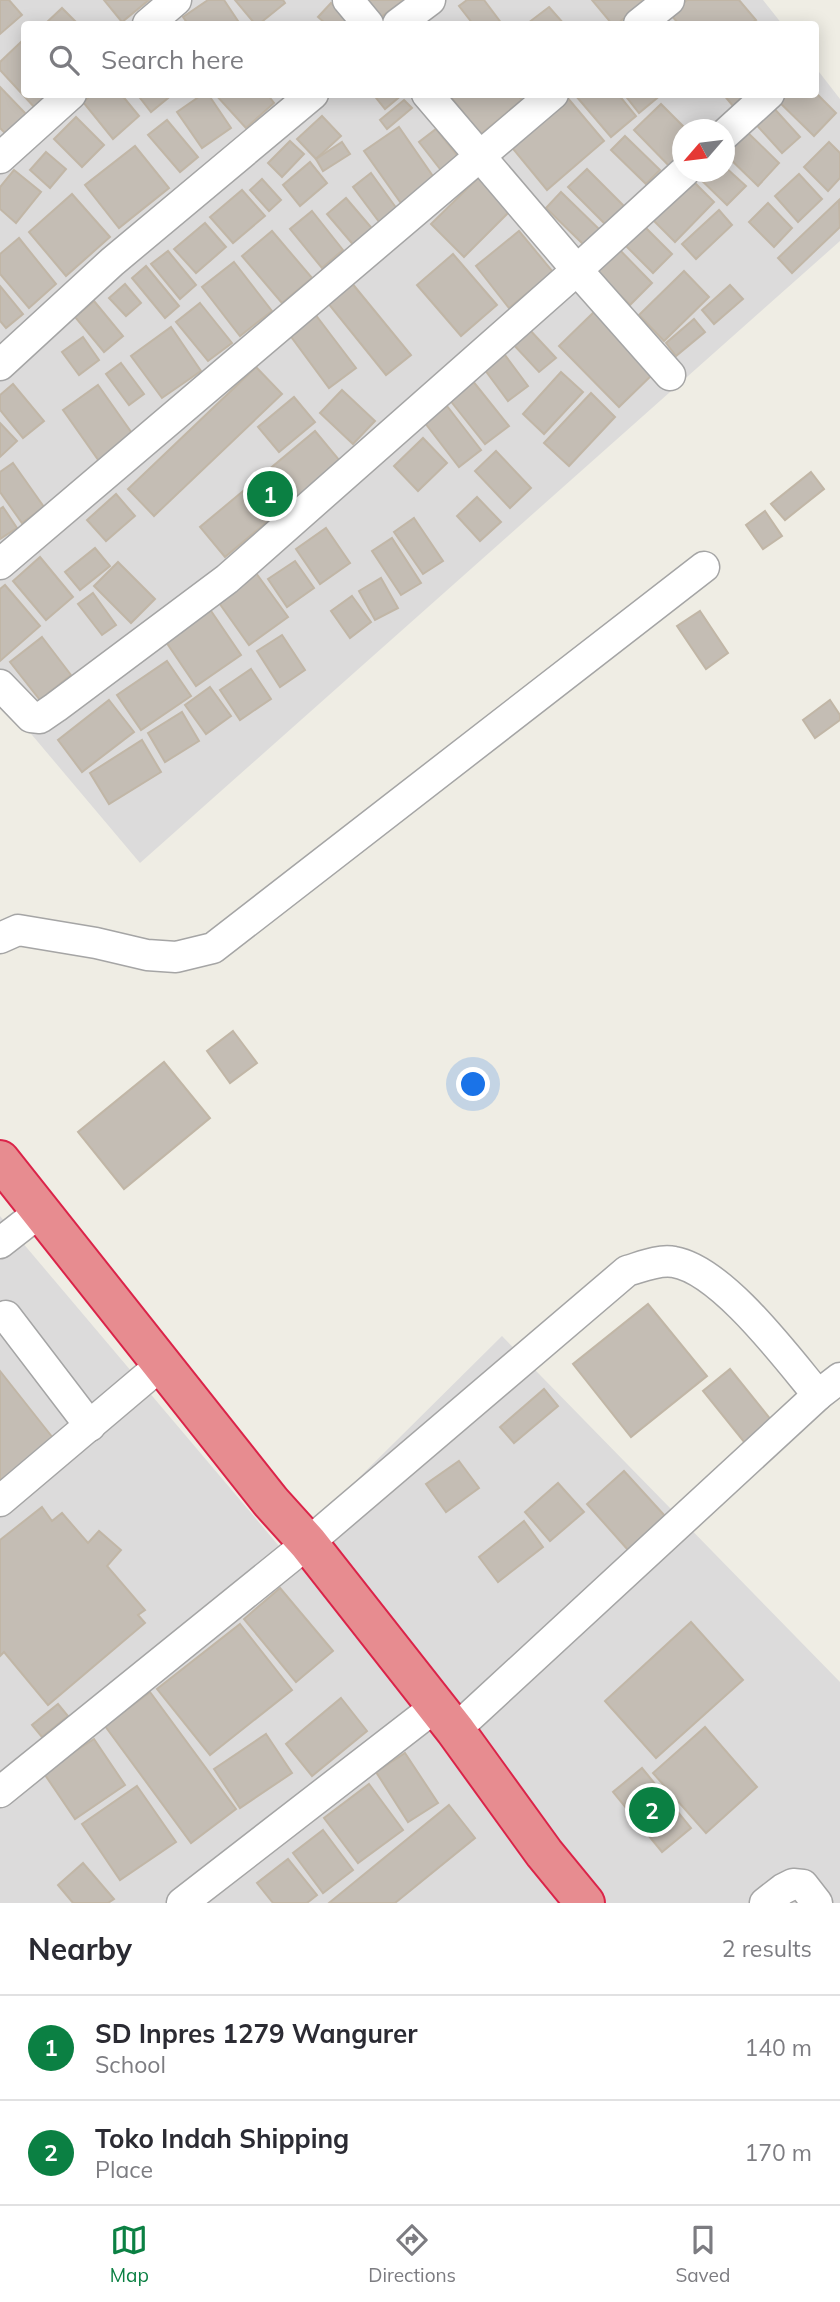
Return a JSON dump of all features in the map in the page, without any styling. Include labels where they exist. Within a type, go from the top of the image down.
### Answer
[{"type":"highway","points":[[0,1160],[271,1502],[308,1543],[585,1903]]},
{"type":"street","points":[[152,21],[176,0]]},
{"type":"street","points":[[348,0],[366,21]]},
{"type":"street","points":[[402,21],[430,0]]},
{"type":"street","points":[[643,21],[668,0]]},
{"type":"street","points":[[0,158],[67,98]]},
{"type":"street","points":[[0,365],[112,262],[308,98]]},
{"type":"street","points":[[430,98],[670,375]]},
{"type":"street","points":[[0,564],[548,98]]},
{"type":"street","points":[[735,125],[765,98]]},
{"type":"street","points":[[0,685],[31,717],[40,718],[56,707],[227,579],[673,182]]},
{"type":"street","points":[[0,938],[18,930],[96,943],[146,955],[176,957],[213,948],[704,567]]},
{"type":"street","points":[[0,1243],[41,1210]]},
{"type":"street","points":[[0,1792],[308,1543],[627,1271],[651,1264],[673,1262],[701,1271],[829,1386],[445,1718],[189,1901]]},
{"type":"street","points":[[6,1316],[90,1426]]},
{"type":"street","points":[[0,1501],[162,1364]]},
{"type":"street","points":[[765,1903],[793,1884],[803,1885],[817,1903]]},
{"type":"shaded area","points":[[0,0],[763,0],[780,21],[21,21],[21,98],[819,98],[819,72],[840,99],[840,241],[140,863],[0,697]]},
{"type":"shaded area","points":[[0,1216],[284,1552],[502,1336],[840,1682],[840,1903],[0,1903]]},
{"type":"building","points":[[0,0],[9,0],[22,15],[0,34]]},
{"type":"building","points":[[104,0],[149,0],[123,21]]},
{"type":"building","points":[[208,0],[224,0],[238,21],[186,21],[183,17]]},
{"type":"building","points":[[235,0],[283,0],[285,3],[263,21],[252,21]]},
{"type":"building","points":[[368,0],[404,0],[381,17]]},
{"type":"building","points":[[467,0],[484,0],[500,21],[471,21],[459,6]]},
{"type":"building","points":[[592,0],[641,0],[643,3],[621,21],[610,21]]},
{"type":"building","points":[[687,0],[739,0],[756,20],[676,21],[670,14]]},
{"type":"building","points":[[331,3],[350,21],[323,21],[318,17]]},
{"type":"building","points":[[549,7],[561,21],[531,21]]},
{"type":"building","points":[[62,8],[75,21],[48,21]]},
{"type":"building","points":[[21,42],[21,93],[0,70],[0,62]]},
{"type":"building","points":[[0,87],[26,114],[6,134],[0,128]]},
{"type":"building","points":[[819,96],[836,113],[814,136],[777,100]]},
{"type":"building","points":[[26,98],[48,98],[36,109]]},
{"type":"building","points":[[88,98],[124,98],[139,116],[113,139],[83,102]]},
{"type":"building","points":[[140,98],[168,98],[151,112]]},
{"type":"building","points":[[197,98],[211,98],[231,128],[202,148],[177,112]]},
{"type":"building","points":[[219,98],[270,98],[274,103],[246,128]]},
{"type":"building","points":[[376,98],[398,98],[385,109]]},
{"type":"building","points":[[451,98],[520,98],[522,100],[481,134]]},
{"type":"building","points":[[564,98],[568,98],[604,141],[547,190],[509,144]]},
{"type":"building","points":[[578,98],[621,98],[636,116],[611,137]]},
{"type":"building","points":[[627,98],[657,98],[639,113]]},
{"type":"building","points":[[726,98],[754,98],[738,112]]},
{"type":"building","points":[[404,100],[412,108],[387,129],[380,120]]},
{"type":"building","points":[[661,104],[676,119],[672,119],[672,169],[634,130]]},
{"type":"building","points":[[771,105],[800,137],[782,153],[753,121]]},
{"type":"building","points":[[322,116],[341,136],[316,159],[297,139]]},
{"type":"building","points":[[76,117],[104,145],[82,167],[54,139]]},
{"type":"building","points":[[167,120],[198,157],[180,172],[148,135]]},
{"type":"building","points":[[399,127],[437,182],[403,206],[364,151]]},
{"type":"building","points":[[743,128],[779,163],[758,186],[735,164],[735,136]]},
{"type":"building","points":[[436,129],[461,160],[444,174],[419,142]]},
{"type":"building","points":[[625,136],[660,170],[646,184],[611,150]]},
{"type":"building","points":[[290,141],[304,154],[282,177],[268,163]]},
{"type":"building","points":[[342,142],[350,154],[323,171],[316,159]]},
{"type":"building","points":[[829,142],[840,153],[840,178],[828,191],[804,167]]},
{"type":"building","points":[[135,146],[169,188],[119,228],[85,185]]},
{"type":"building","points":[[46,152],[66,169],[50,188],[30,170]]},
{"type":"building","points":[[310,162],[327,183],[300,206],[283,185]]},
{"type":"building","points":[[587,169],[628,210],[610,229],[568,187]]},
{"type":"building","points":[[14,170],[41,192],[16,223],[0,209],[0,187]]},
{"type":"building","points":[[371,173],[397,209],[380,223],[353,187]]},
{"type":"building","points":[[799,174],[822,199],[798,222],[775,196]]},
{"type":"building","points":[[735,176],[746,186],[727,205],[703,182],[735,182]]},
{"type":"building","points":[[479,177],[511,210],[464,257],[431,224]]},
{"type":"building","points":[[262,179],[281,200],[269,211],[250,190]]},
{"type":"building","points":[[688,182],[694,182],[714,202],[675,242],[652,219]]},
{"type":"building","points":[[242,190],[265,216],[233,243],[210,217]]},
{"type":"building","points":[[561,192],[600,230],[585,246],[546,208]]},
{"type":"building","points":[[72,194],[110,237],[66,276],[29,232]]},
{"type":"building","points":[[346,198],[375,232],[356,248],[327,214]]},
{"type":"building","points":[[839,200],[840,227],[792,273],[778,258]]},
{"type":"building","points":[[768,203],[792,228],[774,247],[749,222]]},
{"type":"building","points":[[719,210],[732,225],[696,259],[682,244]]},
{"type":"building","points":[[312,211],[343,250],[322,268],[290,229]]},
{"type":"building","points":[[640,222],[672,254],[653,273],[621,241]]},
{"type":"building","points":[[205,223],[226,247],[196,273],[174,249]]},
{"type":"building","points":[[272,231],[312,278],[282,303],[242,256]]},
{"type":"building","points":[[519,231],[553,272],[509,308],[476,266]]},
{"type":"building","points":[[19,238],[56,284],[29,308],[0,274],[0,254]]},
{"type":"building","points":[[613,243],[652,283],[630,305],[590,265]]},
{"type":"building","points":[[168,251],[196,285],[180,299],[151,264]]},
{"type":"building","points":[[453,254],[497,305],[461,336],[417,285]]},
{"type":"building","points":[[234,262],[272,311],[240,336],[202,287]]},
{"type":"building","points":[[146,266],[179,306],[165,318],[132,278]]},
{"type":"building","points":[[684,271],[709,297],[664,341],[639,315]]},
{"type":"building","points":[[351,282],[411,355],[386,375],[327,302]]},
{"type":"building","points":[[125,284],[141,303],[126,316],[109,298]]},
{"type":"building","points":[[730,285],[743,299],[714,324],[702,310]]},
{"type":"building","points":[[0,286],[23,314],[6,328],[0,321]]},
{"type":"building","points":[[94,301],[123,336],[104,352],[75,317]]},
{"type":"building","points":[[200,303],[232,343],[208,361],[176,322]]},
{"type":"building","points":[[595,311],[655,372],[619,407],[559,346]]},
{"type":"building","points":[[315,314],[356,368],[329,388],[289,334]]},
{"type":"building","points":[[694,319],[705,332],[676,356],[666,343]]},
{"type":"building","points":[[171,327],[201,371],[162,398],[131,356]]},
{"type":"building","points":[[528,328],[556,358],[539,372],[512,343]]},
{"type":"building","points":[[83,337],[99,360],[79,375],[62,352]]},
{"type":"building","points":[[502,351],[528,386],[508,401],[482,366]]},
{"type":"building","points":[[121,363],[144,394],[129,405],[106,374]]},
{"type":"building","points":[[256,367],[282,394],[154,516],[128,489]]},
{"type":"building","points":[[561,372],[583,392],[544,434],[523,414]]},
{"type":"building","points":[[472,380],[509,426],[485,444],[449,399]]},
{"type":"building","points":[[13,384],[44,421],[23,438],[0,410],[0,395]]},
{"type":"building","points":[[98,385],[134,436],[99,461],[63,410]]},
{"type":"building","points":[[342,390],[375,421],[353,444],[320,413]]},
{"type":"building","points":[[591,393],[615,417],[569,466],[544,443]]},
{"type":"building","points":[[294,397],[315,422],[279,452],[258,427]]},
{"type":"building","points":[[447,406],[481,450],[459,467],[425,423]]},
{"type":"building","points":[[0,423],[17,441],[0,457]]},
{"type":"building","points":[[315,431],[340,461],[225,557],[200,527]]},
{"type":"building","points":[[423,438],[447,463],[418,491],[394,466]]},
{"type":"building","points":[[496,451],[531,488],[510,508],[475,471]]},
{"type":"building","points":[[13,463],[44,507],[22,523],[0,492],[0,472]]},
{"type":"building","points":[[811,472],[824,489],[785,520],[771,504]]},
{"type":"building","points":[[116,494],[135,516],[106,541],[87,520]]},
{"type":"building","points":[[477,497],[501,522],[480,541],[457,516]]},
{"type":"building","points":[[3,507],[17,528],[0,539],[0,509]]},
{"type":"building","points":[[765,511],[782,536],[763,549],[746,525]]},
{"type":"building","points":[[414,518],[443,561],[423,574],[394,532]]},
{"type":"building","points":[[326,528],[350,563],[320,584],[296,549]]},
{"type":"building","points":[[392,538],[421,583],[401,595],[372,551]]},
{"type":"building","points":[[95,548],[110,566],[80,590],[65,572]]},
{"type":"building","points":[[40,557],[73,597],[46,620],[13,581]]},
{"type":"building","points":[[295,561],[314,588],[287,607],[268,579]]},
{"type":"building","points":[[118,562],[155,599],[131,623],[94,586]]},
{"type":"building","points":[[256,573],[288,617],[249,645],[217,600]]},
{"type":"building","points":[[381,578],[398,608],[375,620],[359,591]]},
{"type":"building","points":[[5,585],[40,626],[0,661],[0,589]]},
{"type":"building","points":[[93,593],[116,625],[102,635],[78,604]]},
{"type":"building","points":[[352,596],[371,622],[350,638],[331,611]]},
{"type":"building","points":[[207,605],[241,655],[196,686],[162,636]]},
{"type":"building","points":[[700,611],[728,653],[706,669],[677,626]]},
{"type":"building","points":[[282,635],[305,670],[280,687],[257,651]]},
{"type":"building","points":[[42,637],[71,675],[40,700],[10,662]]},
{"type":"building","points":[[167,661],[191,696],[141,730],[117,695]]},
{"type":"building","points":[[251,669],[271,699],[240,720],[220,690]]},
{"type":"building","points":[[210,687],[231,716],[206,734],[185,705]]},
{"type":"building","points":[[109,700],[134,732],[82,772],[58,740]]},
{"type":"building","points":[[830,700],[840,715],[840,720],[815,738],[803,720]]},
{"type":"building","points":[[182,712],[199,741],[165,762],[148,733]]},
{"type":"building","points":[[142,740],[161,772],[109,804],[90,773]]},
{"type":"building","points":[[233,1031],[257,1063],[230,1083],[207,1051]]},
{"type":"building","points":[[164,1062],[210,1118],[124,1189],[78,1132]]},
{"type":"building","points":[[648,1304],[707,1376],[631,1437],[573,1364]]},
{"type":"building","points":[[730,1369],[772,1421],[745,1443],[703,1391]]},
{"type":"building","points":[[0,1371],[53,1438],[0,1482]]},
{"type":"building","points":[[544,1389],[558,1406],[514,1443],[500,1427]]},
{"type":"building","points":[[459,1461],[479,1488],[446,1512],[426,1484]]},
{"type":"building","points":[[624,1471],[665,1516],[628,1550],[587,1504]]},
{"type":"building","points":[[558,1483],[584,1512],[550,1541],[525,1512]]},
{"type":"building","points":[[42,1507],[52,1521],[62,1513],[88,1543],[99,1531],[121,1550],[107,1566],[145,1610],[138,1615],[145,1623],[48,1705],[4,1652],[0,1656],[0,1540]]},
{"type":"building","points":[[524,1521],[543,1547],[498,1582],[479,1557]]},
{"type":"building","points":[[280,1588],[333,1651],[296,1682],[244,1619]]},
{"type":"building","points":[[691,1622],[743,1680],[656,1758],[605,1701]]},
{"type":"building","points":[[240,1624],[292,1690],[210,1755],[157,1689]]},
{"type":"building","points":[[150,1692],[236,1809],[191,1843],[105,1726]]},
{"type":"building","points":[[341,1698],[367,1731],[312,1776],[286,1744]]},
{"type":"building","points":[[58,1704],[68,1716],[42,1737],[32,1725]]},
{"type":"building","points":[[705,1727],[757,1787],[706,1833],[653,1773]]},
{"type":"building","points":[[266,1734],[292,1773],[240,1808],[214,1769]]},
{"type":"building","points":[[94,1739],[125,1785],[75,1819],[43,1772]]},
{"type":"building","points":[[405,1753],[438,1803],[408,1822],[376,1772]]},
{"type":"building","points":[[642,1768],[691,1828],[662,1852],[613,1792]]},
{"type":"building","points":[[369,1784],[403,1830],[358,1863],[324,1818]]},
{"type":"building","points":[[137,1786],[176,1842],[120,1880],[82,1824]]},
{"type":"building","points":[[449,1805],[475,1838],[395,1903],[329,1903]]},
{"type":"building","points":[[323,1830],[353,1870],[323,1893],[293,1853]]},
{"type":"building","points":[[288,1859],[317,1895],[307,1903],[273,1903],[257,1883]]},
{"type":"building","points":[[83,1863],[114,1899],[108,1903],[73,1903],[58,1885]]},
{"type":"place","name":"SD Inpres 1279 Wangurer","points":[[270,494]]},
{"type":"place","name":"Toko Indah Shipping","points":[[652,1810]]}]
